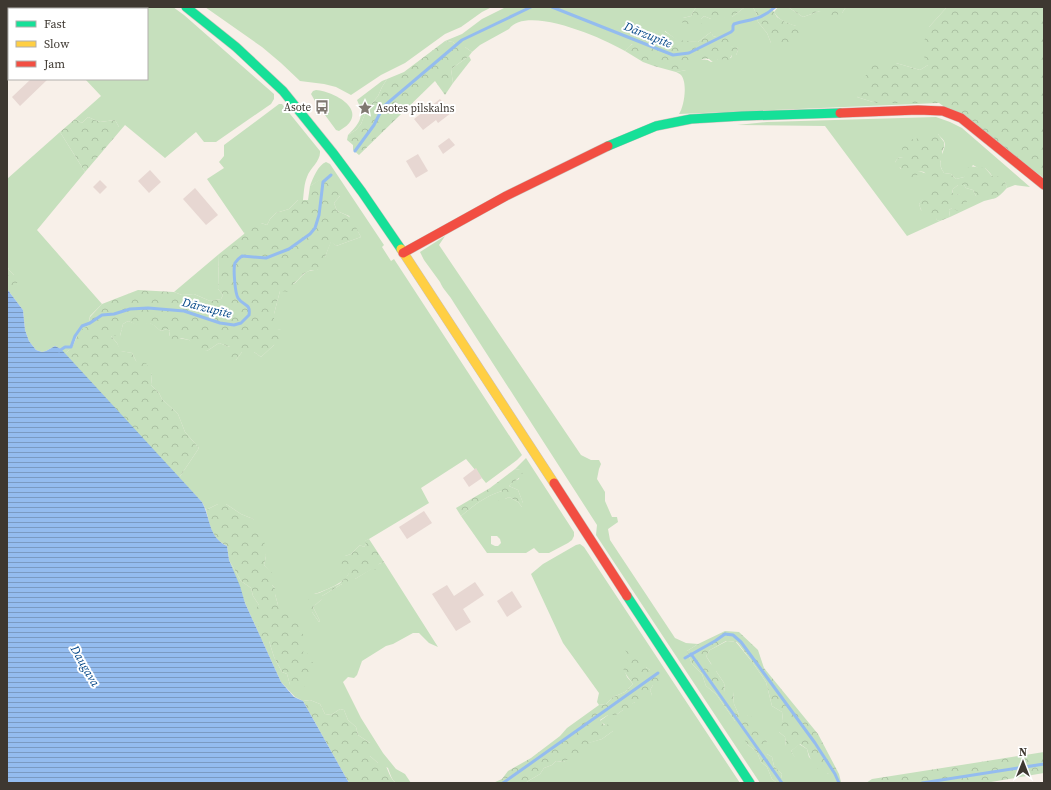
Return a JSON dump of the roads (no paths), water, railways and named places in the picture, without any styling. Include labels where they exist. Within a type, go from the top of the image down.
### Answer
[{"type":"main road","points":[[186,7],[265,72],[287,94],[346,170],[403,253],[750,783]]},
{"type":"main road","points":[[403,253],[506,196],[610,145],[656,126],[691,118],[918,110],[943,111],[961,118],[1044,185]]},
{"type":"water","name":"Daugava","points":[[7,289],[23,310],[25,330],[29,341],[36,350],[42,352],[55,346],[61,349],[202,502],[213,533],[216,538],[227,546],[229,560],[240,586],[245,603],[281,682],[294,697],[303,701],[349,783],[7,783]]},
{"type":"waterway","name":"Dārzupīte","points":[[355,151],[374,125],[383,107],[462,40],[531,7]]},
{"type":"waterway","name":"Dārzupīte","points":[[552,7],[673,55],[689,53],[731,32],[734,24],[760,17],[775,7]]},
{"type":"waterway","name":"Dārzupīte","points":[[59,351],[65,347],[71,347],[75,336],[82,326],[90,323],[102,315],[114,314],[130,309],[148,308],[184,311],[220,323],[234,325],[241,323],[249,315],[249,308],[240,301],[237,295],[234,275],[235,263],[242,256],[266,258],[289,249],[310,234],[315,228],[319,215],[323,182],[331,175]]},
{"type":"waterway","points":[[685,658],[725,634],[733,635],[741,642],[815,743],[835,774],[839,783]]},
{"type":"waterway","points":[[691,654],[782,783]]},
{"type":"waterway","points":[[503,783],[658,673]]},
{"type":"waterway","points":[[922,783],[1044,764]]},
{"type":"place","name":"Asote","points":[[322,107]]},
{"type":"place","name":"Asotes pilskalns","points":[[365,108]]}]
